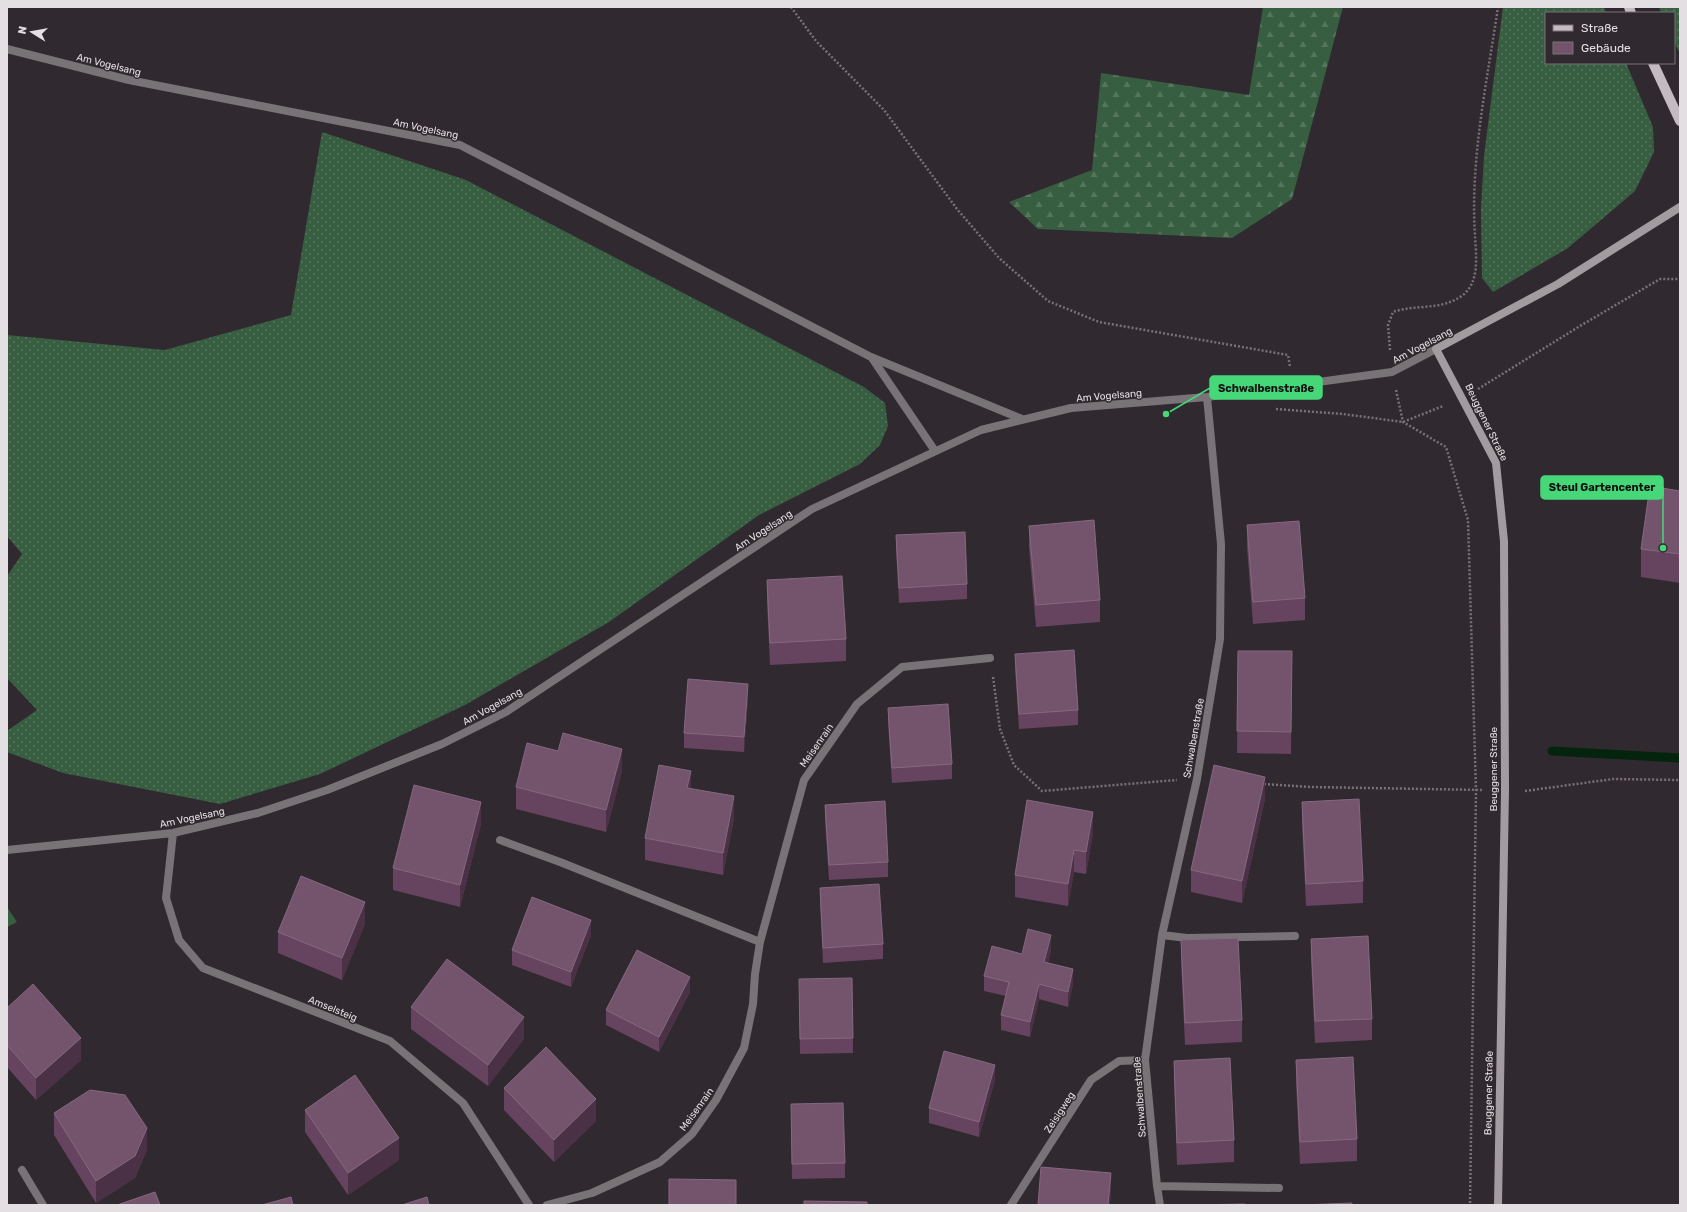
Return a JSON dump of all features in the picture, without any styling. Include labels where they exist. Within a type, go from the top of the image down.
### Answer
[{"type":"main road","points":[[1653,64],[1680,121]]},
{"type":"street","name":"Am Vogelsang","points":[[7,49],[129,80],[460,145],[871,357],[1022,419]]},
{"type":"street","name":"Am Vogelsang","points":[[7,850],[173,833],[258,813],[320,792],[449,740],[506,712],[812,509],[981,430],[1071,408],[1207,397],[1392,372],[1558,284],[1680,207]]},
{"type":"street","name":"Beuggener Straße","points":[[1436,349],[1496,463],[1504,541],[1506,790],[1498,1205]]},
{"type":"street","name":"Am Vogelsang","points":[[871,357],[935,451]]},
{"type":"street","name":"Schwalbenstraße","points":[[1160,1205],[1145,1060],[1162,936],[1197,779],[1220,639],[1221,544],[1207,397]]},
{"type":"street","name":"Meisenrain","points":[[547,1205],[592,1193],[660,1162],[692,1134],[716,1100],[744,1048],[753,1004],[755,974],[760,942],[804,780],[857,704],[902,667],[990,658]]},
{"type":"street","name":"Amselsteig","points":[[173,833],[166,898],[178,940],[203,968],[390,1042],[463,1103],[528,1205]]},
{"type":"street","points":[[500,840],[560,862],[760,942]]},
{"type":"street","points":[[1162,936],[1187,938],[1295,936]]},
{"type":"street","name":"Zeisigweg","points":[[1011,1205],[1091,1080],[1120,1061],[1145,1060]]},
{"type":"street","points":[[22,1170],[43,1205]]},
{"type":"street","points":[[1157,1186],[1279,1188]]},
{"type":"path","points":[[791,7],[816,41],[884,110],[957,209],[999,258],[1048,300],[1099,322],[1288,354],[1292,385]]},
{"type":"path","points":[[1470,1205],[1476,791],[1468,520],[1446,447],[1403,422],[1392,372],[1388,325],[1393,312],[1406,307],[1425,308],[1447,303],[1462,296],[1472,285],[1477,267],[1474,228],[1476,163],[1498,7]]},
{"type":"path","points":[[990,658],[1000,729],[1014,765],[1042,791],[1197,779]]},
{"type":"path","points":[[1506,790],[1531,791],[1613,779],[1680,780]]},
{"type":"path","points":[[1258,783],[1312,787],[1476,791]]},
{"type":"green space","points":[[1263,7],[1343,7],[1292,199],[1232,238],[1038,229],[1009,202],[1092,170],[1101,73],[1249,95]]},
{"type":"green space","points":[[1503,7],[1604,7],[1606,12],[1545,12],[1545,64],[1626,64],[1653,127],[1654,152],[1635,191],[1568,248],[1493,292],[1482,278],[1481,209],[1484,156]]},
{"type":"green space","points":[[1659,7],[1680,7],[1680,54],[1675,43],[1675,12],[1661,12]]},
{"type":"green space","points":[[322,132],[466,180],[864,387],[885,403],[888,426],[880,445],[860,464],[759,515],[609,622],[465,705],[320,774],[220,804],[63,773],[7,752],[7,731],[37,710],[7,678],[7,576],[22,554],[7,536],[7,335],[165,350],[291,315]]},
{"type":"green space","points":[[7,907],[17,922],[7,927]]},
{"type":"building","points":[[1650,486],[1680,491],[1680,554],[1641,549]]},
{"type":"building","points":[[1094,520],[1100,600],[1036,605],[1029,526]]},
{"type":"building","points":[[1299,521],[1305,598],[1253,602],[1247,525]]},
{"type":"building","points":[[965,532],[967,584],[899,588],[896,535]]},
{"type":"building","points":[[842,576],[846,639],[770,643],[767,580]]},
{"type":"building","points":[[1074,650],[1078,710],[1019,714],[1015,654]]},
{"type":"building","points":[[1238,651],[1292,651],[1291,732],[1237,731]]},
{"type":"building","points":[[688,679],[748,684],[744,737],[684,733]]},
{"type":"building","points":[[948,704],[952,764],[892,768],[888,708]]},
{"type":"building","points":[[563,733],[622,749],[606,810],[516,787],[527,743],[558,751]]},
{"type":"building","points":[[659,765],[691,771],[687,788],[734,796],[723,853],[645,838]]},
{"type":"building","points":[[1214,765],[1265,777],[1242,881],[1191,870]]},
{"type":"building","points":[[414,785],[481,802],[460,885],[393,868]]},
{"type":"building","points":[[1359,799],[1363,881],[1306,884],[1302,802]]},
{"type":"building","points":[[1027,800],[1093,812],[1086,852],[1074,850],[1068,884],[1015,875]]},
{"type":"building","points":[[885,801],[888,862],[829,865],[825,805]]},
{"type":"building","points":[[301,876],[365,902],[342,958],[278,932]]},
{"type":"building","points":[[879,884],[883,944],[823,948],[820,888]]},
{"type":"building","points":[[532,897],[591,920],[571,972],[512,950]]},
{"type":"building","points":[[1028,929],[1051,935],[1044,962],[1073,969],[1068,992],[1039,984],[1030,1022],[1001,1015],[1009,982],[984,976],[992,946],[1022,954]]},
{"type":"building","points":[[1368,936],[1372,1019],[1315,1021],[1311,939]]},
{"type":"building","points":[[1238,938],[1242,1020],[1185,1023],[1181,940]]},
{"type":"building","points":[[637,950],[690,977],[659,1037],[606,1010]]},
{"type":"building","points":[[447,959],[524,1017],[488,1065],[411,1007]]},
{"type":"building","points":[[852,978],[853,1038],[800,1039],[799,979]]},
{"type":"building","points":[[33,984],[81,1038],[36,1078],[7,1045],[7,1008]]},
{"type":"building","points":[[546,1047],[596,1099],[554,1140],[504,1088]]},
{"type":"building","points":[[944,1051],[995,1065],[979,1122],[929,1108]]},
{"type":"building","points":[[1353,1057],[1357,1139],[1300,1142],[1296,1060]]},
{"type":"building","points":[[1230,1058],[1234,1140],[1177,1143],[1174,1061]]},
{"type":"building","points":[[355,1075],[399,1138],[348,1173],[305,1110]]},
{"type":"building","points":[[90,1090],[125,1095],[147,1128],[135,1156],[96,1181],[54,1113]]},
{"type":"building","points":[[843,1103],[845,1163],[792,1164],[791,1104]]},
{"type":"building","points":[[1041,1167],[1111,1173],[1108,1205],[1038,1205]]},
{"type":"building","points":[[669,1179],[736,1180],[736,1205],[669,1205]]},
{"type":"building","points":[[155,1192],[160,1205],[117,1205]]},
{"type":"building","points":[[291,1197],[293,1205],[262,1205]]},
{"type":"building","points":[[427,1197],[429,1205],[402,1205]]},
{"type":"building","points":[[804,1201],[867,1202],[867,1205],[804,1205]]},
{"type":"building","points":[[1352,1203],[1352,1205],[1301,1205]]},
{"type":"building","points":[[1245,1204],[1245,1205],[1188,1205]]},
{"type":"waterway","points":[[1552,751],[1680,758]]},
{"type":"place","name":"Schwalbenstraße","points":[[1166,414]]},
{"type":"place","name":"Steul Gartencenter","points":[[1663,548]]}]
